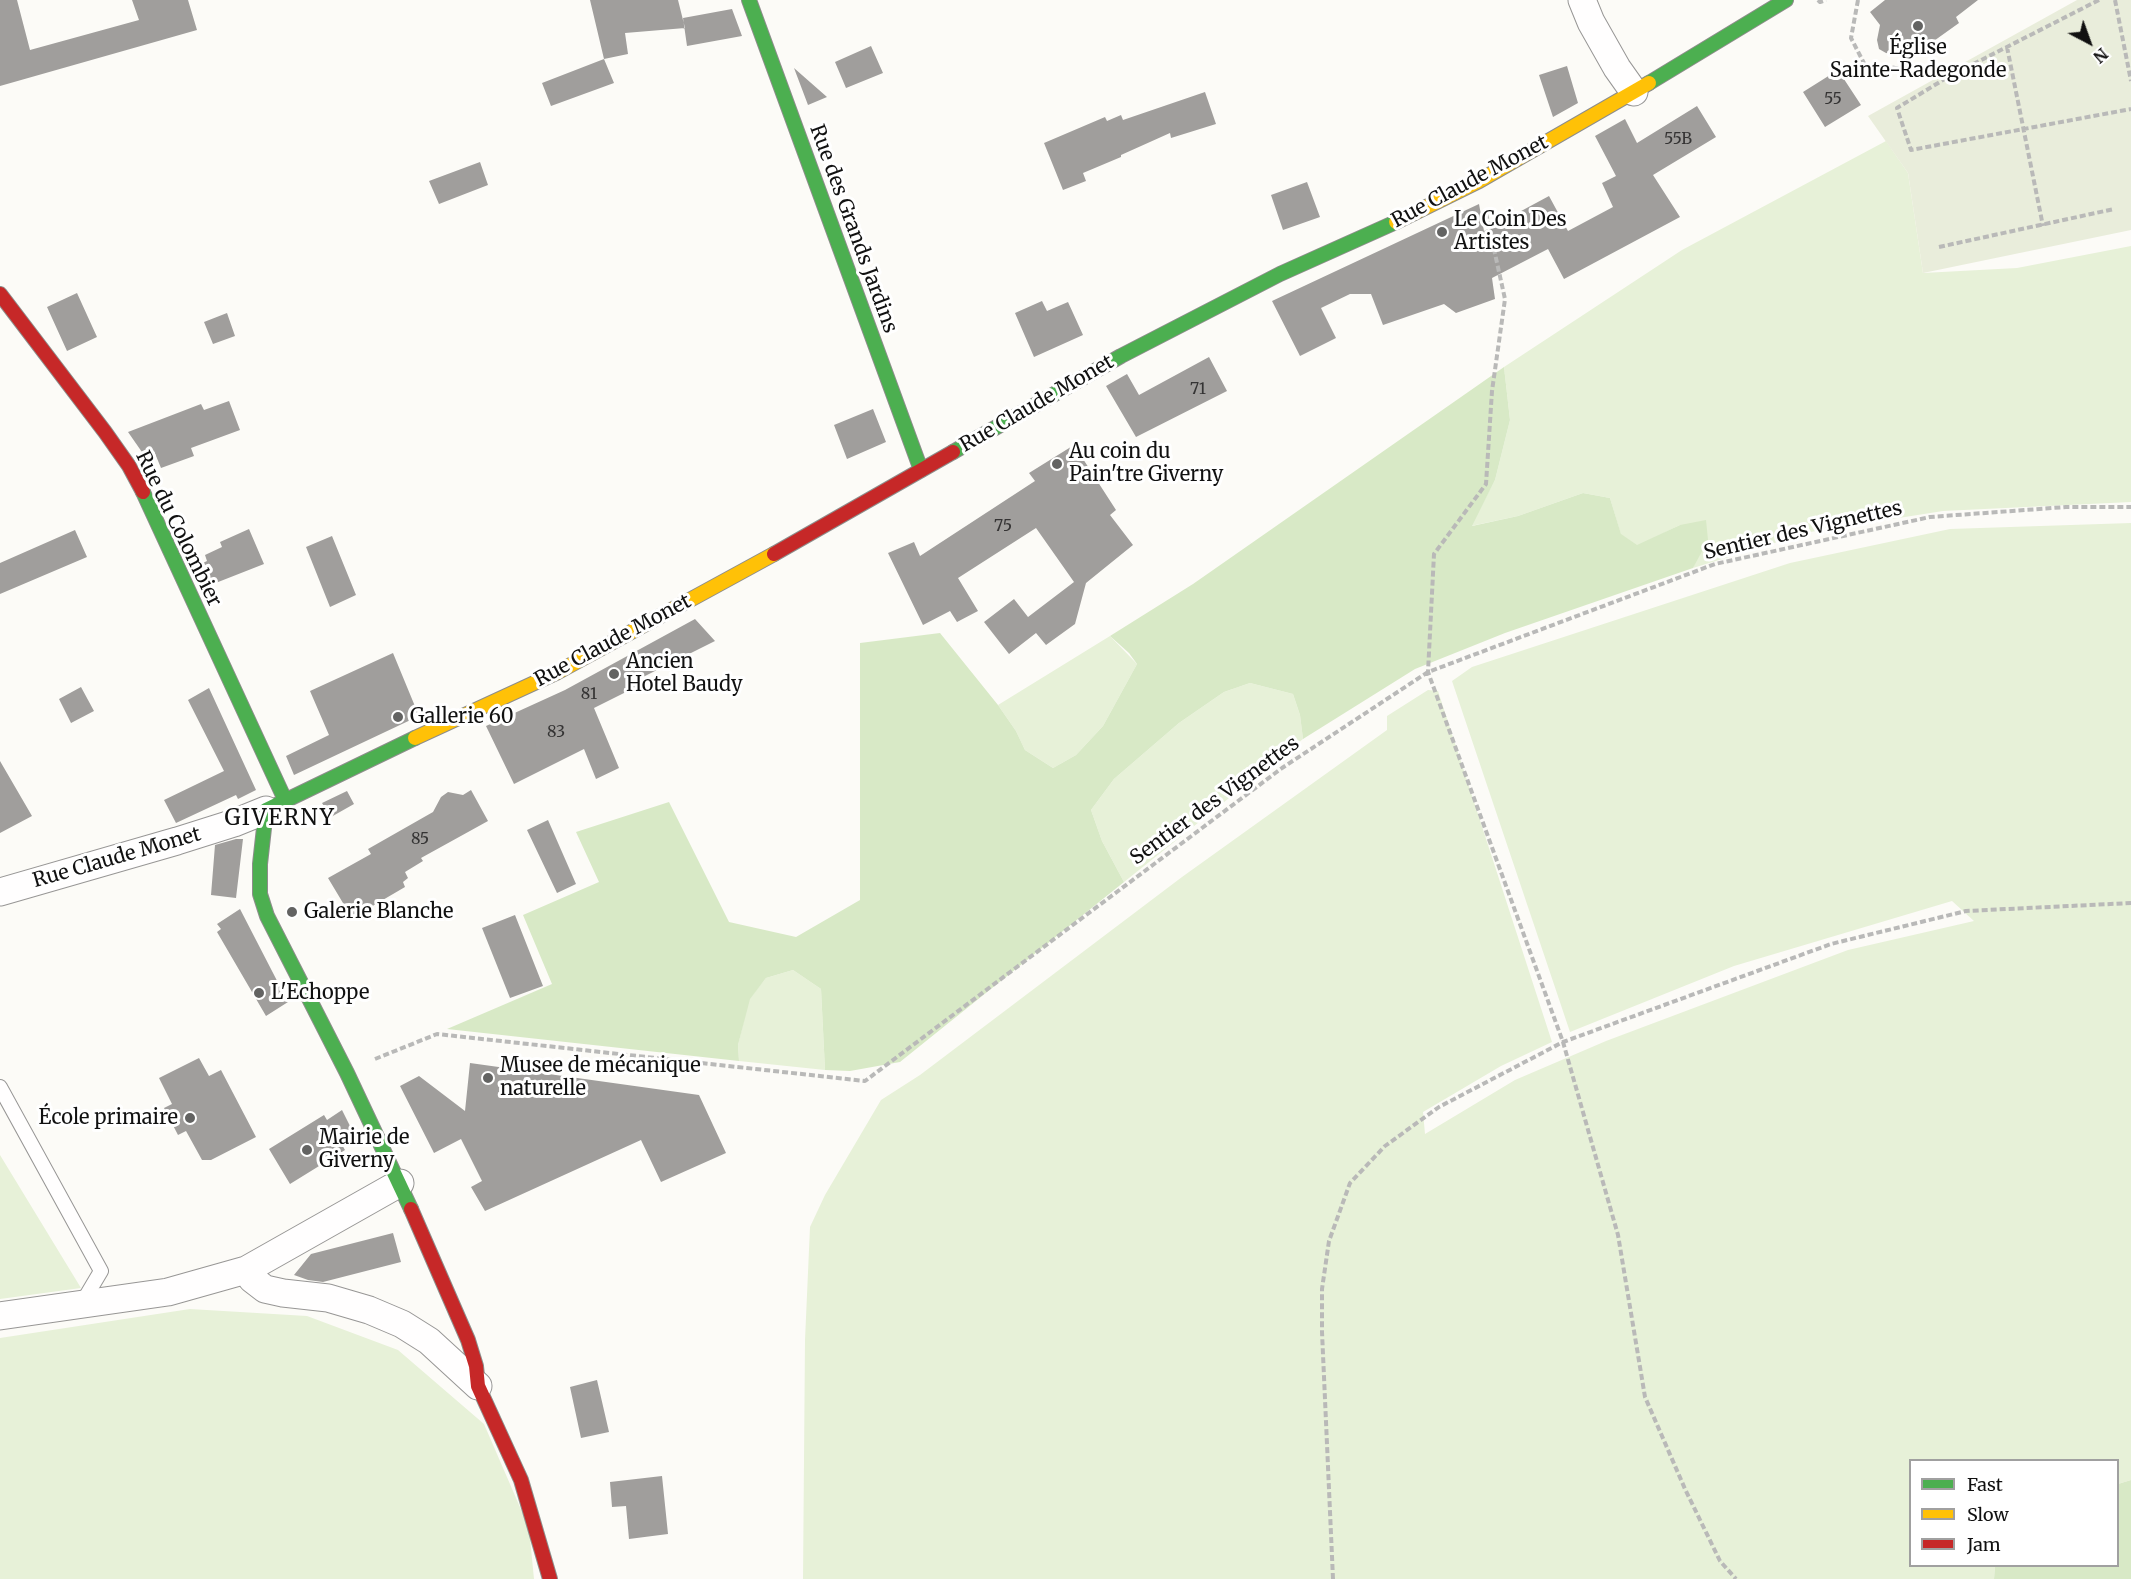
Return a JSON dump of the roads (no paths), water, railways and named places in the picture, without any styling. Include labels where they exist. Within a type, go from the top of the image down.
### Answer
[{"type":"street","name":"Rue des Grands Jardins","points":[[749,0],[921,470]]},
{"type":"street","points":[[1582,0],[1591,22],[1617,68],[1634,92]]},
{"type":"street","name":"Rue Claude Monet","points":[[0,892],[234,823],[276,806],[348,769],[556,673],[723,583],[1149,342],[1280,274],[1479,182],[1786,0]]},
{"type":"street","name":"Rue du Colombier","points":[[0,294],[129,466],[149,505],[276,806]]},
{"type":"street","points":[[276,806],[260,864],[260,894],[267,916],[347,1073],[400,1183],[448,1291],[468,1340],[476,1366],[478,1386],[521,1480],[550,1579]]},
{"type":"street","points":[[0,1316],[168,1292],[246,1270],[400,1183]]},
{"type":"street","points":[[246,1270],[252,1279],[264,1289],[328,1298],[402,1324],[429,1341],[478,1386]]},
{"type":"lane","points":[[0,1087],[101,1271],[82,1304]]},
{"type":"place","name":"Église Sainte-Radegonde","points":[[1918,26]]},
{"type":"place","name":"Le Coin Des Artistes","points":[[1442,232]]},
{"type":"place","name":"Au coin du Pain'tre Giverny","points":[[1057,464]]},
{"type":"place","name":"Ancien Hotel Baudy","points":[[614,674]]},
{"type":"place","name":"Gallerie 60","points":[[398,717]]},
{"type":"place","name":"Galerie Blanche","points":[[292,912]]},
{"type":"place","name":"L'Echoppe","points":[[259,993]]},
{"type":"place","name":"Musee de mécanique naturelle","points":[[488,1078]]},
{"type":"place","name":"École primaire","points":[[190,1118]]},
{"type":"place","name":"Mairie de Giverny","points":[[307,1150]]},
{"type":"district","name":"GIVERNY","points":[[280,819]]}]
